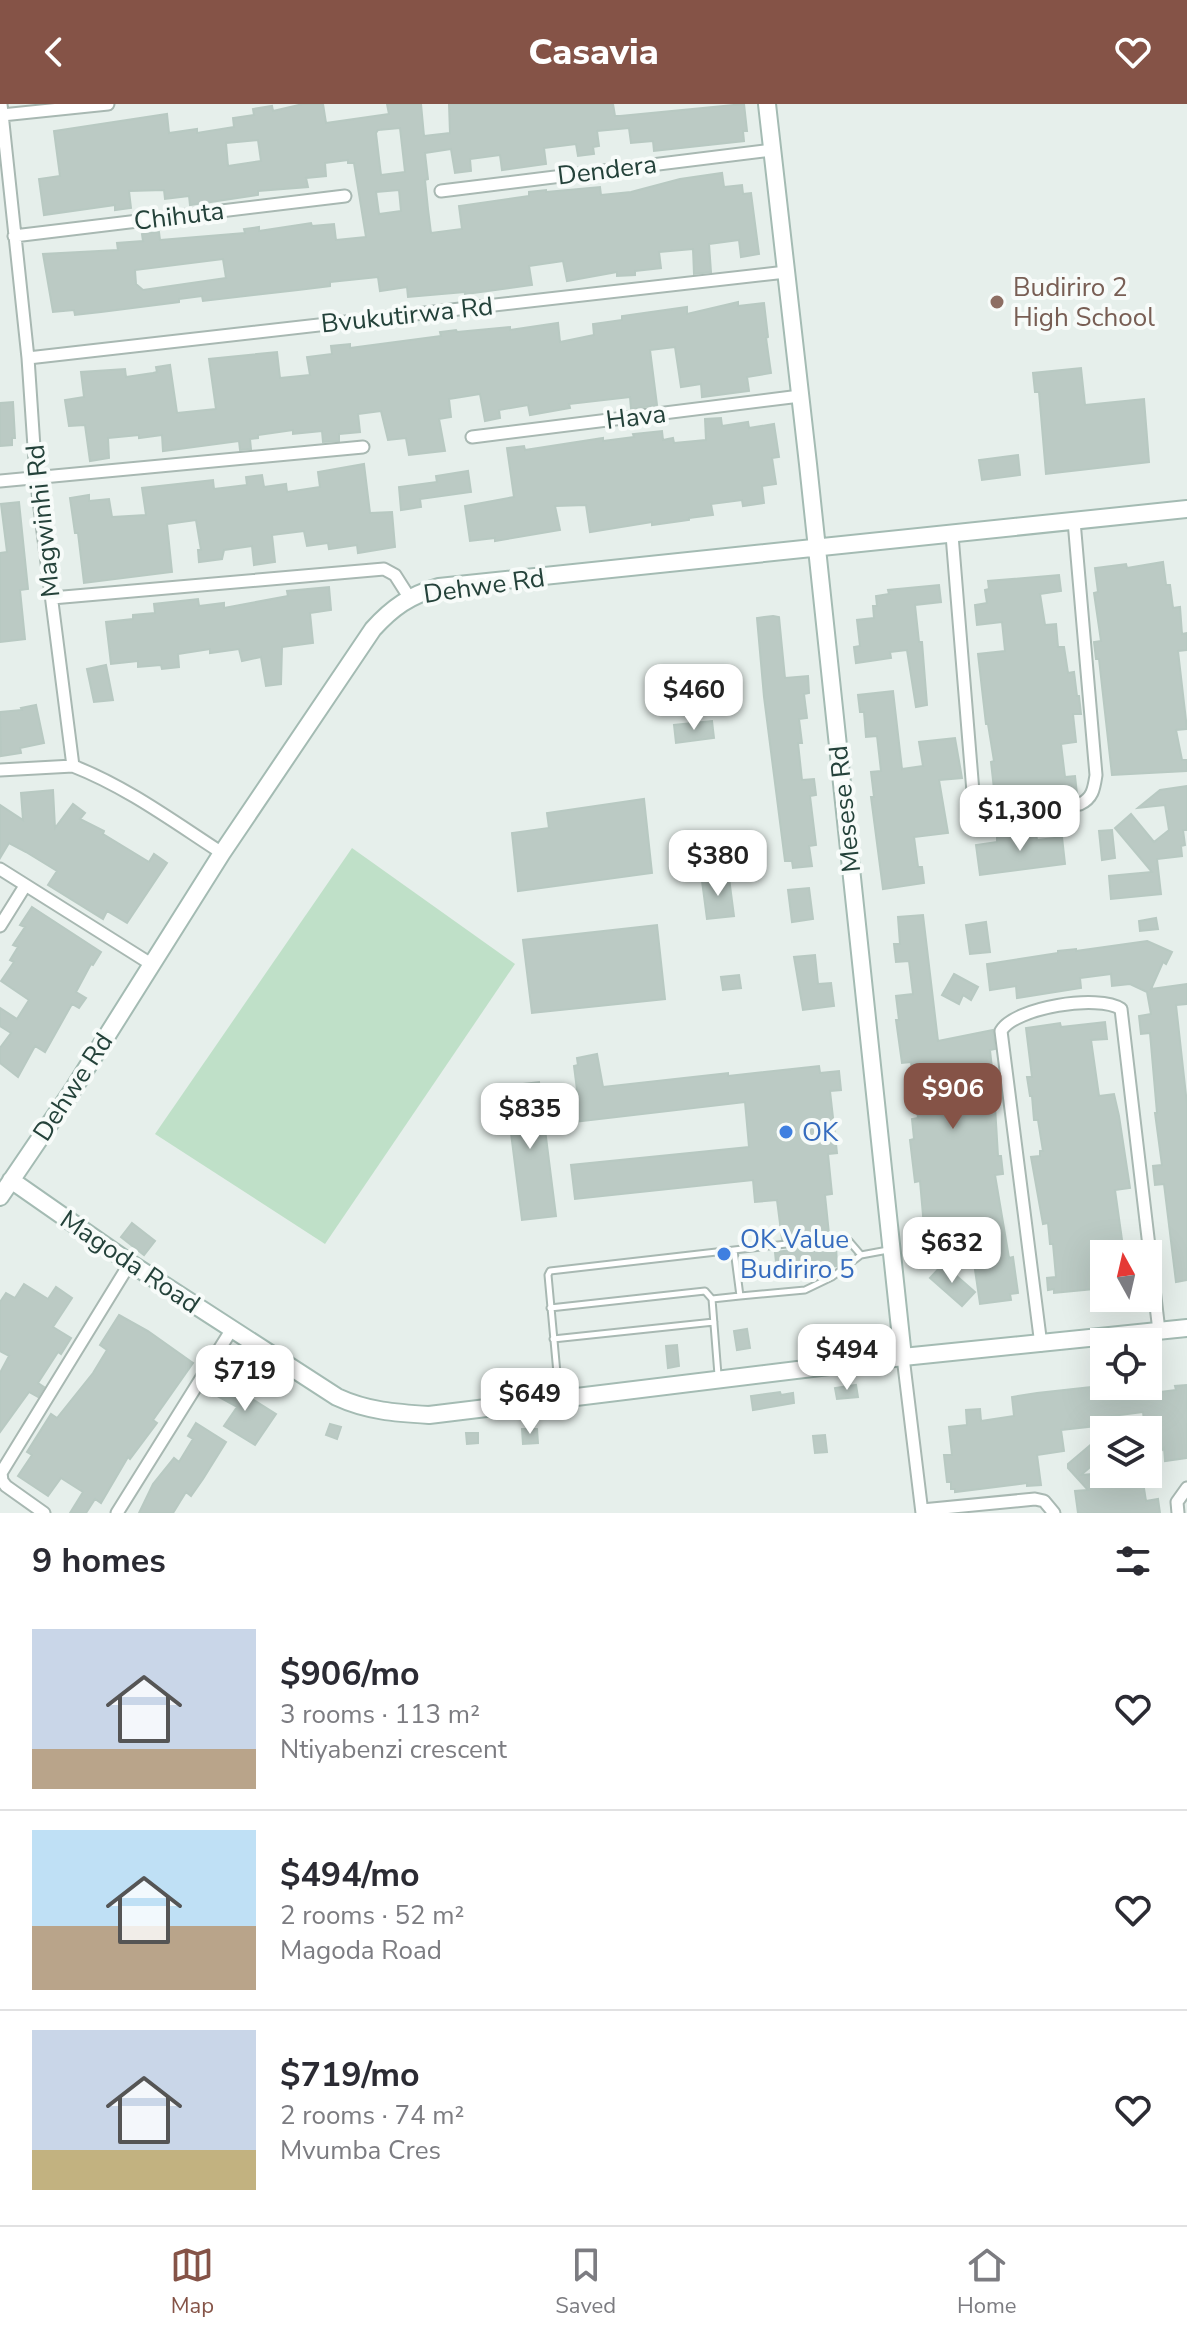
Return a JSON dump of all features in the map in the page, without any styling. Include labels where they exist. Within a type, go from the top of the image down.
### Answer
[{"type":"street","points":[[2,110],[108,104]]},
{"type":"street","name":"Mesese Rd","points":[[767,104],[922,1511]]},
{"type":"street","name":"Magwinhi Rd","points":[[2,110],[28,358],[36,477],[73,766]]},
{"type":"street","name":"Dendera","points":[[441,191],[772,150]]},
{"type":"street","name":"Chihuta","points":[[14,236],[345,196]]},
{"type":"street","name":"Bvukutirwa Rd","points":[[28,358],[786,272]]},
{"type":"street","name":"Hava","points":[[472,437],[800,396]]},
{"type":"street","points":[[0,481],[363,447]]},
{"type":"street","name":"Dehwe Rd","points":[[0,1197],[74,1088],[222,853],[373,629],[409,597],[439,587],[1187,509]]},
{"type":"street","points":[[952,535],[973,792],[977,805],[994,813],[1080,804],[1093,793],[1096,775],[1074,521]]},
{"type":"street","points":[[52,598],[384,569],[395,575],[409,597]]},
{"type":"street","points":[[0,770],[73,766],[133,796],[222,853]]},
{"type":"street","points":[[0,869],[151,964]]},
{"type":"street","points":[[0,926],[25,886]]},
{"type":"street","points":[[1041,1345],[1001,1031],[1005,1023],[1023,1013],[1080,1004],[1109,1003],[1121,1009],[1159,1328]]},
{"type":"street","name":"Magoda Road","points":[[11,1180],[130,1263],[337,1397],[371,1409],[429,1415],[903,1357],[1090,1339]]},
{"type":"street","points":[[44,1513],[6,1486],[1,1473],[130,1263]]},
{"type":"street","name":"Magoda Road","points":[[1162,1331],[1187,1328]]},
{"type":"street","points":[[117,1513],[232,1329]]},
{"type":"street","points":[[1178,1513],[1177,1502],[1187,1488]]},
{"type":"street","points":[[922,1511],[1035,1499],[1044,1501],[1054,1513]]},
{"type":"lane","points":[[560,1400],[548,1275],[554,1270],[840,1238],[849,1241],[861,1255]]},
{"type":"lane","points":[[712,1299],[805,1290],[818,1286],[861,1255],[893,1249]]},
{"type":"lane","points":[[734,1250],[740,1296]]},
{"type":"lane","points":[[550,1308],[705,1291],[712,1299],[719,1381]]},
{"type":"lane","points":[[553,1339],[714,1322]]},
{"type":"green space","points":[[352,848],[515,964],[325,1244],[155,1134]]},
{"type":"building","points":[[303,104],[323,104],[326,123],[389,114],[387,104],[421,104],[424,136],[450,133],[449,104],[613,104],[615,116],[620,116],[744,104],[747,131],[743,131],[744,141],[654,151],[653,141],[631,143],[629,128],[597,131],[599,146],[593,147],[594,154],[578,156],[576,144],[544,148],[546,164],[502,170],[500,155],[470,159],[471,171],[455,173],[451,149],[425,153],[428,179],[425,180],[431,233],[462,229],[459,206],[529,196],[529,192],[546,190],[600,187],[601,195],[631,192],[680,179],[722,173],[724,187],[742,185],[743,194],[751,193],[759,254],[741,257],[739,240],[709,244],[711,272],[694,274],[693,249],[659,252],[661,268],[635,271],[635,275],[617,276],[617,272],[567,281],[563,261],[529,266],[532,285],[465,294],[408,297],[407,287],[380,291],[378,277],[203,301],[202,296],[179,299],[179,302],[75,315],[74,310],[53,312],[43,254],[118,250],[117,243],[143,241],[142,234],[159,232],[160,240],[245,233],[244,229],[259,227],[259,231],[311,223],[312,226],[334,224],[336,240],[366,237],[354,163],[348,163],[348,160],[325,163],[326,176],[306,178],[308,187],[258,191],[258,195],[190,205],[189,196],[165,199],[164,190],[129,191],[131,208],[115,210],[115,205],[44,215],[39,179],[60,176],[54,131],[167,114],[169,133],[197,129],[197,133],[234,127],[233,118],[254,115],[253,109],[272,106],[273,111]],"holes":[[[400,128],[405,172],[381,175],[378,130]],[[258,140],[261,161],[228,166],[226,143]],[[399,190],[401,211],[379,214],[376,192]],[[223,259],[226,278],[143,290],[136,284],[135,270]]]},
{"type":"building","points":[[738,302],[738,306],[764,303],[771,373],[747,377],[749,391],[702,397],[701,384],[681,387],[675,347],[650,350],[657,405],[631,409],[630,397],[569,404],[570,408],[530,415],[528,405],[499,410],[500,418],[485,421],[480,394],[449,399],[451,417],[439,419],[445,451],[409,455],[406,438],[388,440],[381,411],[358,414],[360,432],[339,434],[339,441],[323,442],[322,431],[293,434],[293,430],[258,435],[258,438],[250,439],[251,449],[240,450],[239,441],[163,451],[162,435],[139,438],[139,435],[108,438],[109,458],[90,461],[85,425],[69,426],[65,400],[84,397],[81,372],[125,369],[126,377],[157,372],[156,367],[170,365],[177,413],[216,409],[209,359],[277,352],[280,378],[310,375],[307,357],[332,354],[331,346],[350,344],[350,348],[441,336],[440,332],[456,330],[510,327],[510,330],[558,323],[560,342],[594,335],[593,324],[622,320],[622,316],[687,307],[687,314]]},
{"type":"building","points":[[1081,368],[1085,405],[1144,399],[1149,462],[1046,474],[1039,392],[1035,392],[1033,373]]},
{"type":"building","points":[[13,402],[15,438],[12,438],[12,445],[0,446],[0,403]]},
{"type":"building","points":[[721,418],[722,426],[748,422],[749,428],[774,424],[779,457],[772,458],[776,484],[762,486],[764,503],[743,506],[742,500],[711,504],[713,515],[590,532],[586,505],[555,506],[560,530],[495,541],[495,538],[470,541],[465,506],[514,497],[507,448],[524,446],[525,450],[662,431],[663,440],[673,438],[674,443],[706,440],[705,419]]},
{"type":"building","points":[[1018,455],[1020,475],[982,480],[979,460]]},
{"type":"building","points":[[364,464],[370,513],[392,512],[395,547],[358,553],[357,545],[329,549],[328,543],[307,546],[304,531],[272,535],[275,562],[254,565],[252,546],[224,550],[222,559],[199,562],[198,550],[201,550],[196,520],[167,524],[172,572],[84,583],[70,498],[89,495],[89,501],[109,499],[112,517],[146,515],[142,488],[213,480],[214,489],[247,485],[246,477],[262,475],[264,487],[286,484],[287,492],[320,487],[318,472]]},
{"type":"building","points":[[468,471],[471,492],[420,499],[421,507],[401,510],[399,487],[437,482],[436,476]]},
{"type":"building","points":[[19,502],[28,589],[20,590],[25,639],[0,642],[0,553],[7,552],[1,504]]},
{"type":"building","points":[[1163,562],[1173,608],[1180,607],[1182,634],[1187,633],[1187,650],[1178,651],[1187,729],[1176,730],[1182,760],[1187,760],[1187,771],[1112,775],[1099,659],[1096,659],[1094,642],[1101,641],[1094,593],[1098,592],[1095,568],[1126,564],[1127,568]]},
{"type":"building","points":[[1059,575],[1061,591],[1040,594],[1045,625],[1056,624],[1058,647],[1064,647],[1068,673],[1074,672],[1079,696],[1081,714],[1073,714],[1076,742],[1061,744],[1065,777],[1075,776],[1077,794],[1002,803],[1001,797],[995,798],[991,762],[994,761],[986,724],[978,654],[1005,651],[1002,622],[977,625],[975,605],[987,603],[985,590],[989,589],[988,581]]},
{"type":"building","points":[[939,585],[941,602],[915,605],[919,642],[922,642],[927,705],[916,707],[907,650],[890,652],[891,658],[856,663],[854,647],[860,646],[857,620],[874,618],[876,596],[889,594],[888,590]]},
{"type":"building","points":[[329,587],[331,610],[310,613],[313,643],[282,647],[281,684],[266,686],[261,657],[242,661],[239,649],[178,654],[179,667],[162,669],[161,665],[138,667],[138,661],[111,664],[106,622],[155,613],[154,604],[198,599],[199,606],[224,603],[224,608],[288,596],[287,591]]},
{"type":"building","points":[[779,617],[785,678],[808,676],[809,693],[804,694],[807,718],[799,719],[802,743],[798,743],[802,780],[814,779],[816,795],[810,796],[816,845],[809,846],[812,866],[793,868],[792,861],[785,861],[757,618]]},
{"type":"building","points":[[106,665],[113,700],[94,702],[87,669]]},
{"type":"building","points":[[893,691],[902,769],[923,766],[919,742],[955,738],[962,778],[939,780],[948,833],[914,837],[918,867],[922,867],[924,883],[883,889],[871,797],[874,797],[871,772],[881,771],[877,736],[866,737],[864,712],[860,712],[858,695]]},
{"type":"building","points":[[36,705],[44,743],[20,748],[21,753],[1,756],[0,712]]},
{"type":"building","points":[[712,721],[714,738],[676,743],[674,725]]},
{"type":"building","points":[[1187,786],[1187,830],[1183,830],[1185,845],[1181,846],[1182,856],[1157,859],[1161,894],[1111,899],[1109,876],[1152,872],[1115,828],[1131,814],[1154,842],[1169,830],[1165,805],[1138,808],[1160,790]]},
{"type":"building","points":[[53,790],[55,828],[73,804],[85,813],[80,819],[104,831],[103,834],[149,862],[154,854],[167,863],[127,923],[107,911],[103,919],[48,885],[57,871],[9,843],[0,858],[0,805],[23,820],[21,793]]},
{"type":"building","points":[[644,799],[652,873],[518,891],[512,833],[549,828],[547,813]]},
{"type":"building","points":[[1035,828],[1037,840],[1062,837],[1065,864],[980,875],[976,845],[997,842],[997,836]]},
{"type":"building","points":[[1112,830],[1115,858],[1102,860],[1099,831]]},
{"type":"building","points":[[729,878],[734,916],[707,919],[702,881]]},
{"type":"building","points":[[809,888],[813,919],[792,922],[788,890]]},
{"type":"building","points":[[32,907],[101,952],[76,992],[86,998],[79,1008],[72,1004],[45,1052],[35,1046],[18,1077],[0,1063],[0,1048],[11,1033],[0,1026],[0,1008],[17,1019],[29,1000],[1,981],[14,962],[10,960],[18,947],[13,945],[25,927],[20,925]]},
{"type":"building","points":[[923,915],[938,1041],[993,1030],[995,1049],[990,1050],[993,1077],[979,1078],[983,1107],[995,1106],[998,1156],[1001,1156],[1003,1174],[995,1175],[1018,1293],[1010,1294],[1011,1300],[980,1304],[973,1256],[927,1261],[920,1181],[915,1182],[910,1140],[914,1139],[912,1119],[918,1118],[911,1062],[902,1063],[896,1020],[899,1020],[896,996],[913,994],[909,961],[896,962],[894,944],[900,944],[898,917]]},
{"type":"building","points":[[1156,918],[1158,929],[1140,931],[1139,921]]},
{"type":"building","points":[[986,922],[990,952],[970,954],[966,925]]},
{"type":"building","points":[[657,925],[665,999],[532,1013],[523,940]]},
{"type":"building","points":[[1147,941],[1172,952],[1166,964],[1163,962],[1151,989],[1187,984],[1187,1004],[1176,1005],[1187,1104],[1187,1280],[1176,1282],[1164,1184],[1155,1185],[1153,1166],[1162,1165],[1150,1033],[1141,1034],[1139,1016],[1151,1014],[1147,992],[1130,984],[1112,986],[1111,974],[1080,978],[1081,988],[1017,998],[1016,986],[990,990],[987,964],[1058,951]]},
{"type":"building","points":[[815,955],[818,984],[831,983],[834,1006],[803,1010],[794,957]]},
{"type":"building","points":[[954,974],[978,987],[971,1000],[963,995],[959,1004],[942,995]]},
{"type":"building","points":[[739,975],[741,988],[723,990],[721,977]]},
{"type":"building","points":[[1105,1022],[1107,1039],[1091,1040],[1099,1096],[1114,1094],[1130,1188],[1115,1190],[1122,1240],[1090,1240],[1090,1289],[1054,1293],[1054,1289],[1048,1290],[1047,1278],[1056,1277],[1053,1244],[1050,1244],[1048,1223],[1043,1224],[1031,1157],[1040,1156],[1040,1151],[1043,1151],[1027,1077],[1032,1077],[1026,1028],[1060,1023],[1061,1027]]},
{"type":"building","points":[[597,1054],[603,1087],[819,1066],[820,1073],[839,1071],[841,1090],[830,1091],[837,1153],[828,1154],[832,1194],[825,1195],[829,1234],[782,1239],[777,1200],[755,1202],[753,1180],[575,1199],[571,1165],[749,1147],[745,1102],[566,1123],[563,1092],[577,1090],[574,1066],[578,1065],[577,1058]]},
{"type":"building","points":[[539,1082],[556,1216],[522,1220],[505,1086]]},
{"type":"building","points":[[132,1223],[155,1241],[144,1255],[121,1237]]},
{"type":"building","points":[[836,1245],[837,1266],[777,1273],[775,1252]]},
{"type":"building","points":[[943,1264],[975,1292],[962,1306],[930,1278]]},
{"type":"building","points":[[24,1284],[48,1299],[56,1287],[72,1298],[53,1327],[71,1338],[38,1383],[44,1387],[38,1397],[29,1392],[0,1432],[0,1373],[9,1356],[0,1351],[0,1302],[6,1293],[15,1298]]},
{"type":"building","points":[[119,1315],[193,1363],[153,1420],[157,1423],[130,1459],[128,1457],[101,1503],[95,1499],[86,1513],[70,1513],[83,1492],[61,1478],[48,1496],[18,1476],[32,1455],[27,1452],[51,1414],[57,1418],[93,1373],[107,1350],[100,1345]]},
{"type":"building","points":[[747,1329],[750,1348],[737,1350],[734,1331]]},
{"type":"building","points":[[677,1345],[679,1366],[668,1368],[666,1346]]},
{"type":"building","points":[[220,1379],[276,1414],[255,1445],[224,1426],[237,1407],[212,1393]]},
{"type":"building","points":[[856,1385],[858,1397],[837,1399],[835,1388]]},
{"type":"building","points":[[1187,1385],[1187,1458],[1165,1461],[1162,1416],[1143,1416],[1143,1412],[1090,1416],[1090,1427],[1061,1430],[1064,1451],[1037,1455],[1041,1485],[1027,1486],[1027,1483],[955,1492],[951,1489],[951,1482],[947,1482],[944,1455],[952,1455],[949,1427],[967,1425],[966,1410],[980,1409],[981,1421],[1014,1416],[1012,1397],[1090,1387],[1090,1400],[1162,1400],[1162,1392],[1176,1390],[1175,1386]]},
{"type":"building","points":[[780,1392],[781,1395],[793,1393],[794,1403],[753,1410],[751,1396]]},
{"type":"building","points":[[196,1423],[226,1442],[203,1479],[191,1496],[186,1492],[173,1513],[139,1513],[153,1484],[174,1458],[179,1462],[193,1439],[188,1436]]},
{"type":"building","points":[[330,1424],[341,1427],[337,1439],[326,1435]]},
{"type":"building","points":[[522,1429],[537,1429],[538,1443],[523,1444]]},
{"type":"building","points":[[466,1433],[478,1433],[478,1443],[467,1444]]},
{"type":"building","points":[[825,1435],[827,1452],[815,1453],[813,1436]]},
{"type":"building","points":[[1090,1445],[1090,1467],[1081,1475],[1090,1474],[1090,1488],[1144,1488],[1146,1501],[1158,1499],[1160,1513],[1078,1513],[1075,1491],[1088,1490],[1068,1468],[1068,1464]]},
{"type":"place","name":"Budiriro 2 High School","points":[[997,302]]},
{"type":"place","name":"OK","points":[[786,1132]]},
{"type":"place","name":"OK Value Budiriro 5","points":[[724,1254]]}]
